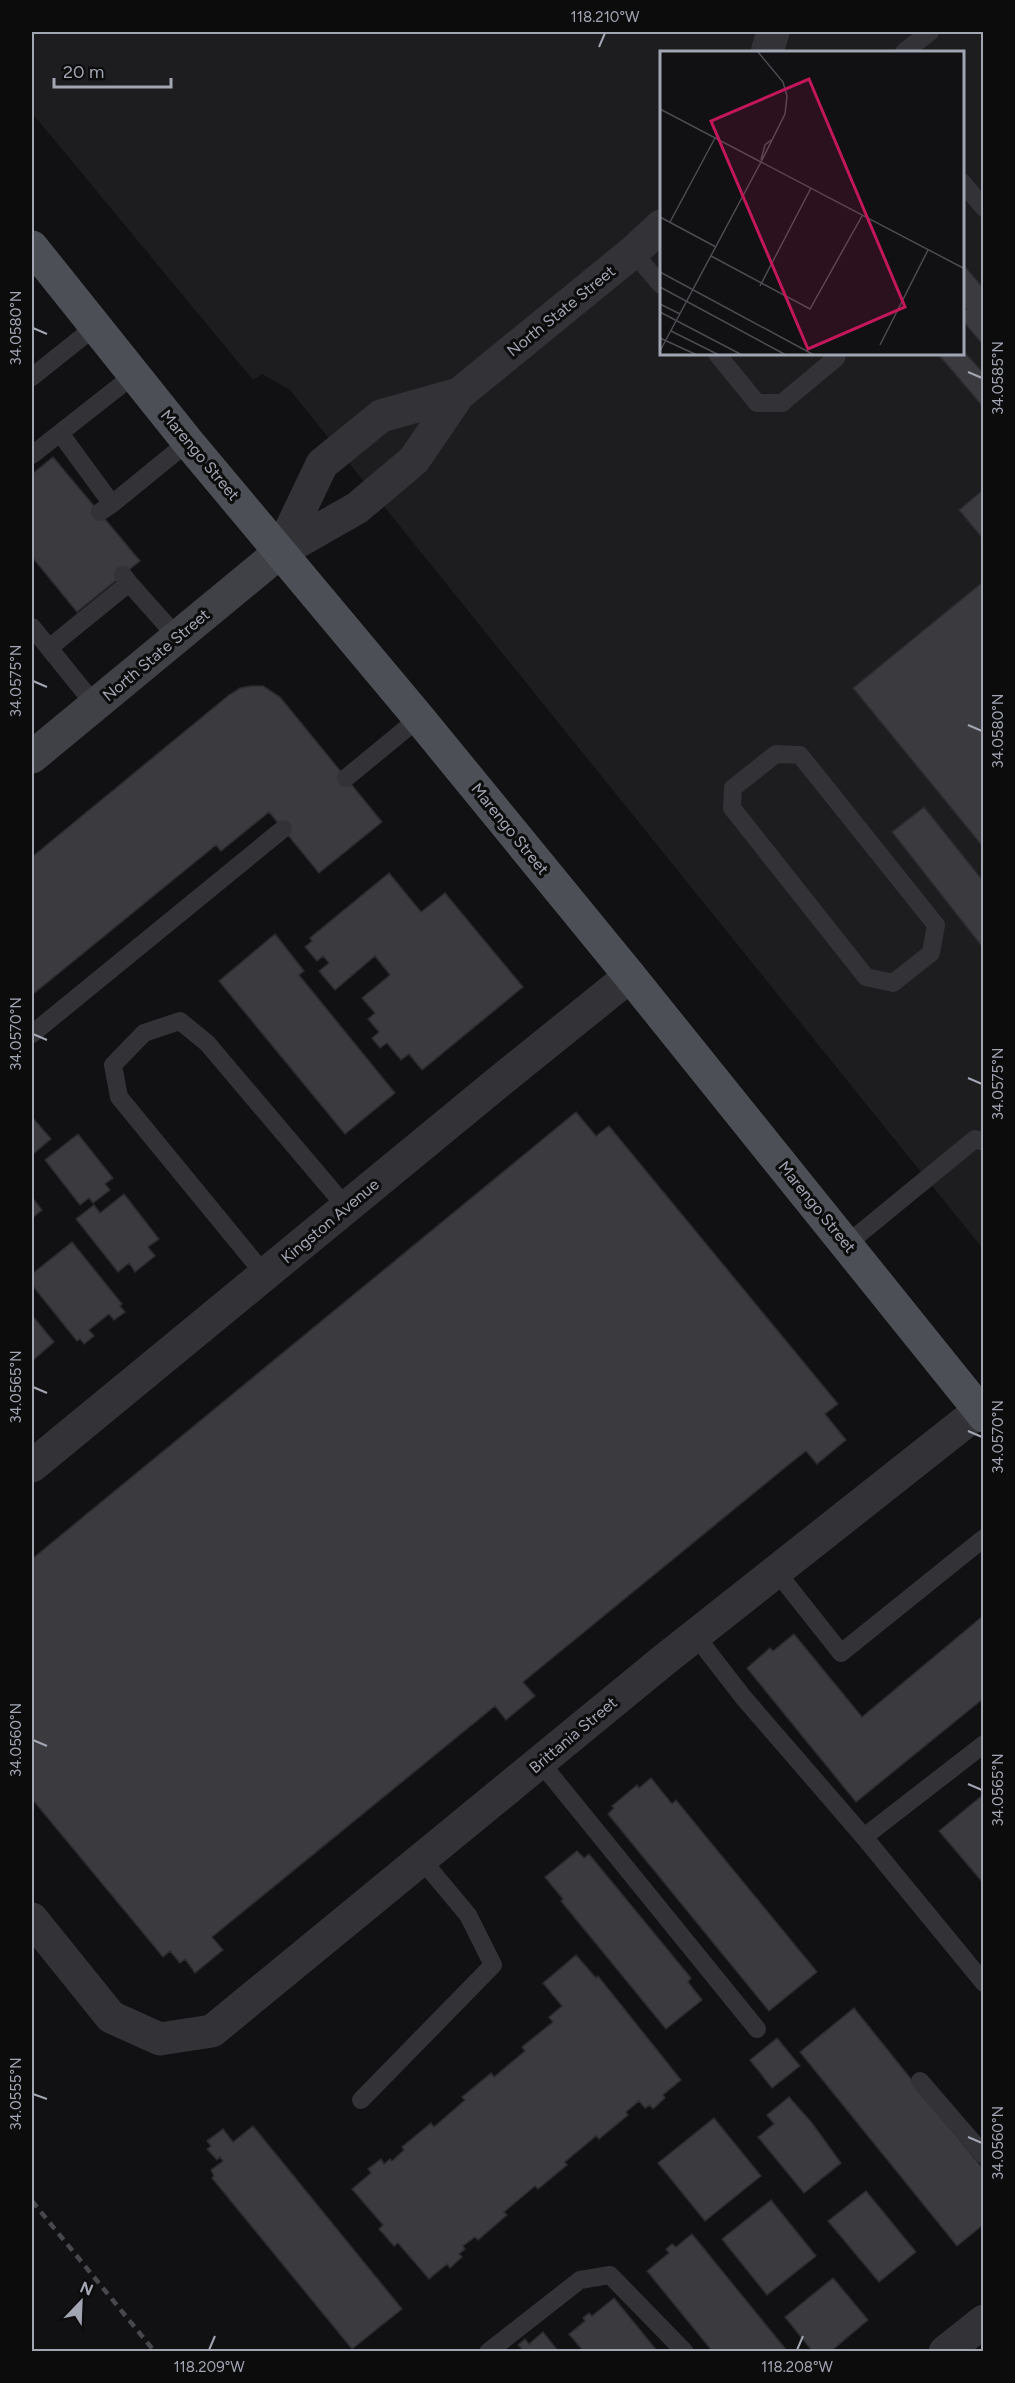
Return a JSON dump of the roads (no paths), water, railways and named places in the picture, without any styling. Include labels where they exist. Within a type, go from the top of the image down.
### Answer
[{"type":"main road","name":"Marengo Street","points":[[32,247],[188,442],[419,718],[630,976],[981,1414]]},
{"type":"main road","name":"North State Street","points":[[32,757],[280,552]]},
{"type":"street","points":[[767,51],[773,32]]},
{"type":"street","name":"North State Street","points":[[280,552],[357,508],[414,460],[459,394],[633,252],[660,227]]},
{"type":"street","name":"North State Street","points":[[280,552],[322,464],[381,416],[459,394]]},
{"type":"street","name":"Kingston Avenue","points":[[32,1466],[630,976]]},
{"type":"street","name":"Brittania Street","points":[[32,1919],[111,2017],[160,2039],[212,2031],[695,1635],[981,1414]]},
{"type":"street","points":[[945,2352],[984,2321]]},
{"type":"lane","points":[[905,51],[930,32]]},
{"type":"lane","points":[[964,183],[984,208]]},
{"type":"lane","points":[[633,252],[660,284]]},
{"type":"lane","points":[[32,377],[96,326]]},
{"type":"lane","points":[[719,356],[757,403],[782,403],[836,356]]},
{"type":"lane","points":[[32,455],[135,374]]},
{"type":"lane","points":[[60,433],[106,508],[188,442]]},
{"type":"lane","points":[[49,648],[126,579],[178,638]]},
{"type":"lane","points":[[32,627],[95,705]]},
{"type":"lane","points":[[346,778],[419,718]]},
{"type":"lane","points":[[776,754],[800,755],[936,925],[930,953],[893,983],[866,977],[772,859],[732,808],[733,788],[776,754]]},
{"type":"lane","points":[[32,1034],[283,829]]},
{"type":"lane","points":[[265,1275],[119,1097],[113,1065],[144,1033],[180,1021],[207,1043],[346,1207]]},
{"type":"lane","points":[[847,1244],[975,1139],[984,1142]]},
{"type":"lane","points":[[776,1571],[841,1653],[984,1538]]},
{"type":"lane","points":[[695,1635],[743,1697],[864,1837],[984,1983]]},
{"type":"lane","points":[[864,1837],[984,1744]]},
{"type":"lane","points":[[541,1762],[757,2029]]},
{"type":"lane","points":[[361,2100],[493,1965],[468,1915],[422,1860]]},
{"type":"lane","points":[[920,2081],[984,2155]]},
{"type":"lane","points":[[488,2352],[580,2280],[610,2275],[685,2352]]},
{"type":"railway","points":[[32,2201],[155,2352]]}]
